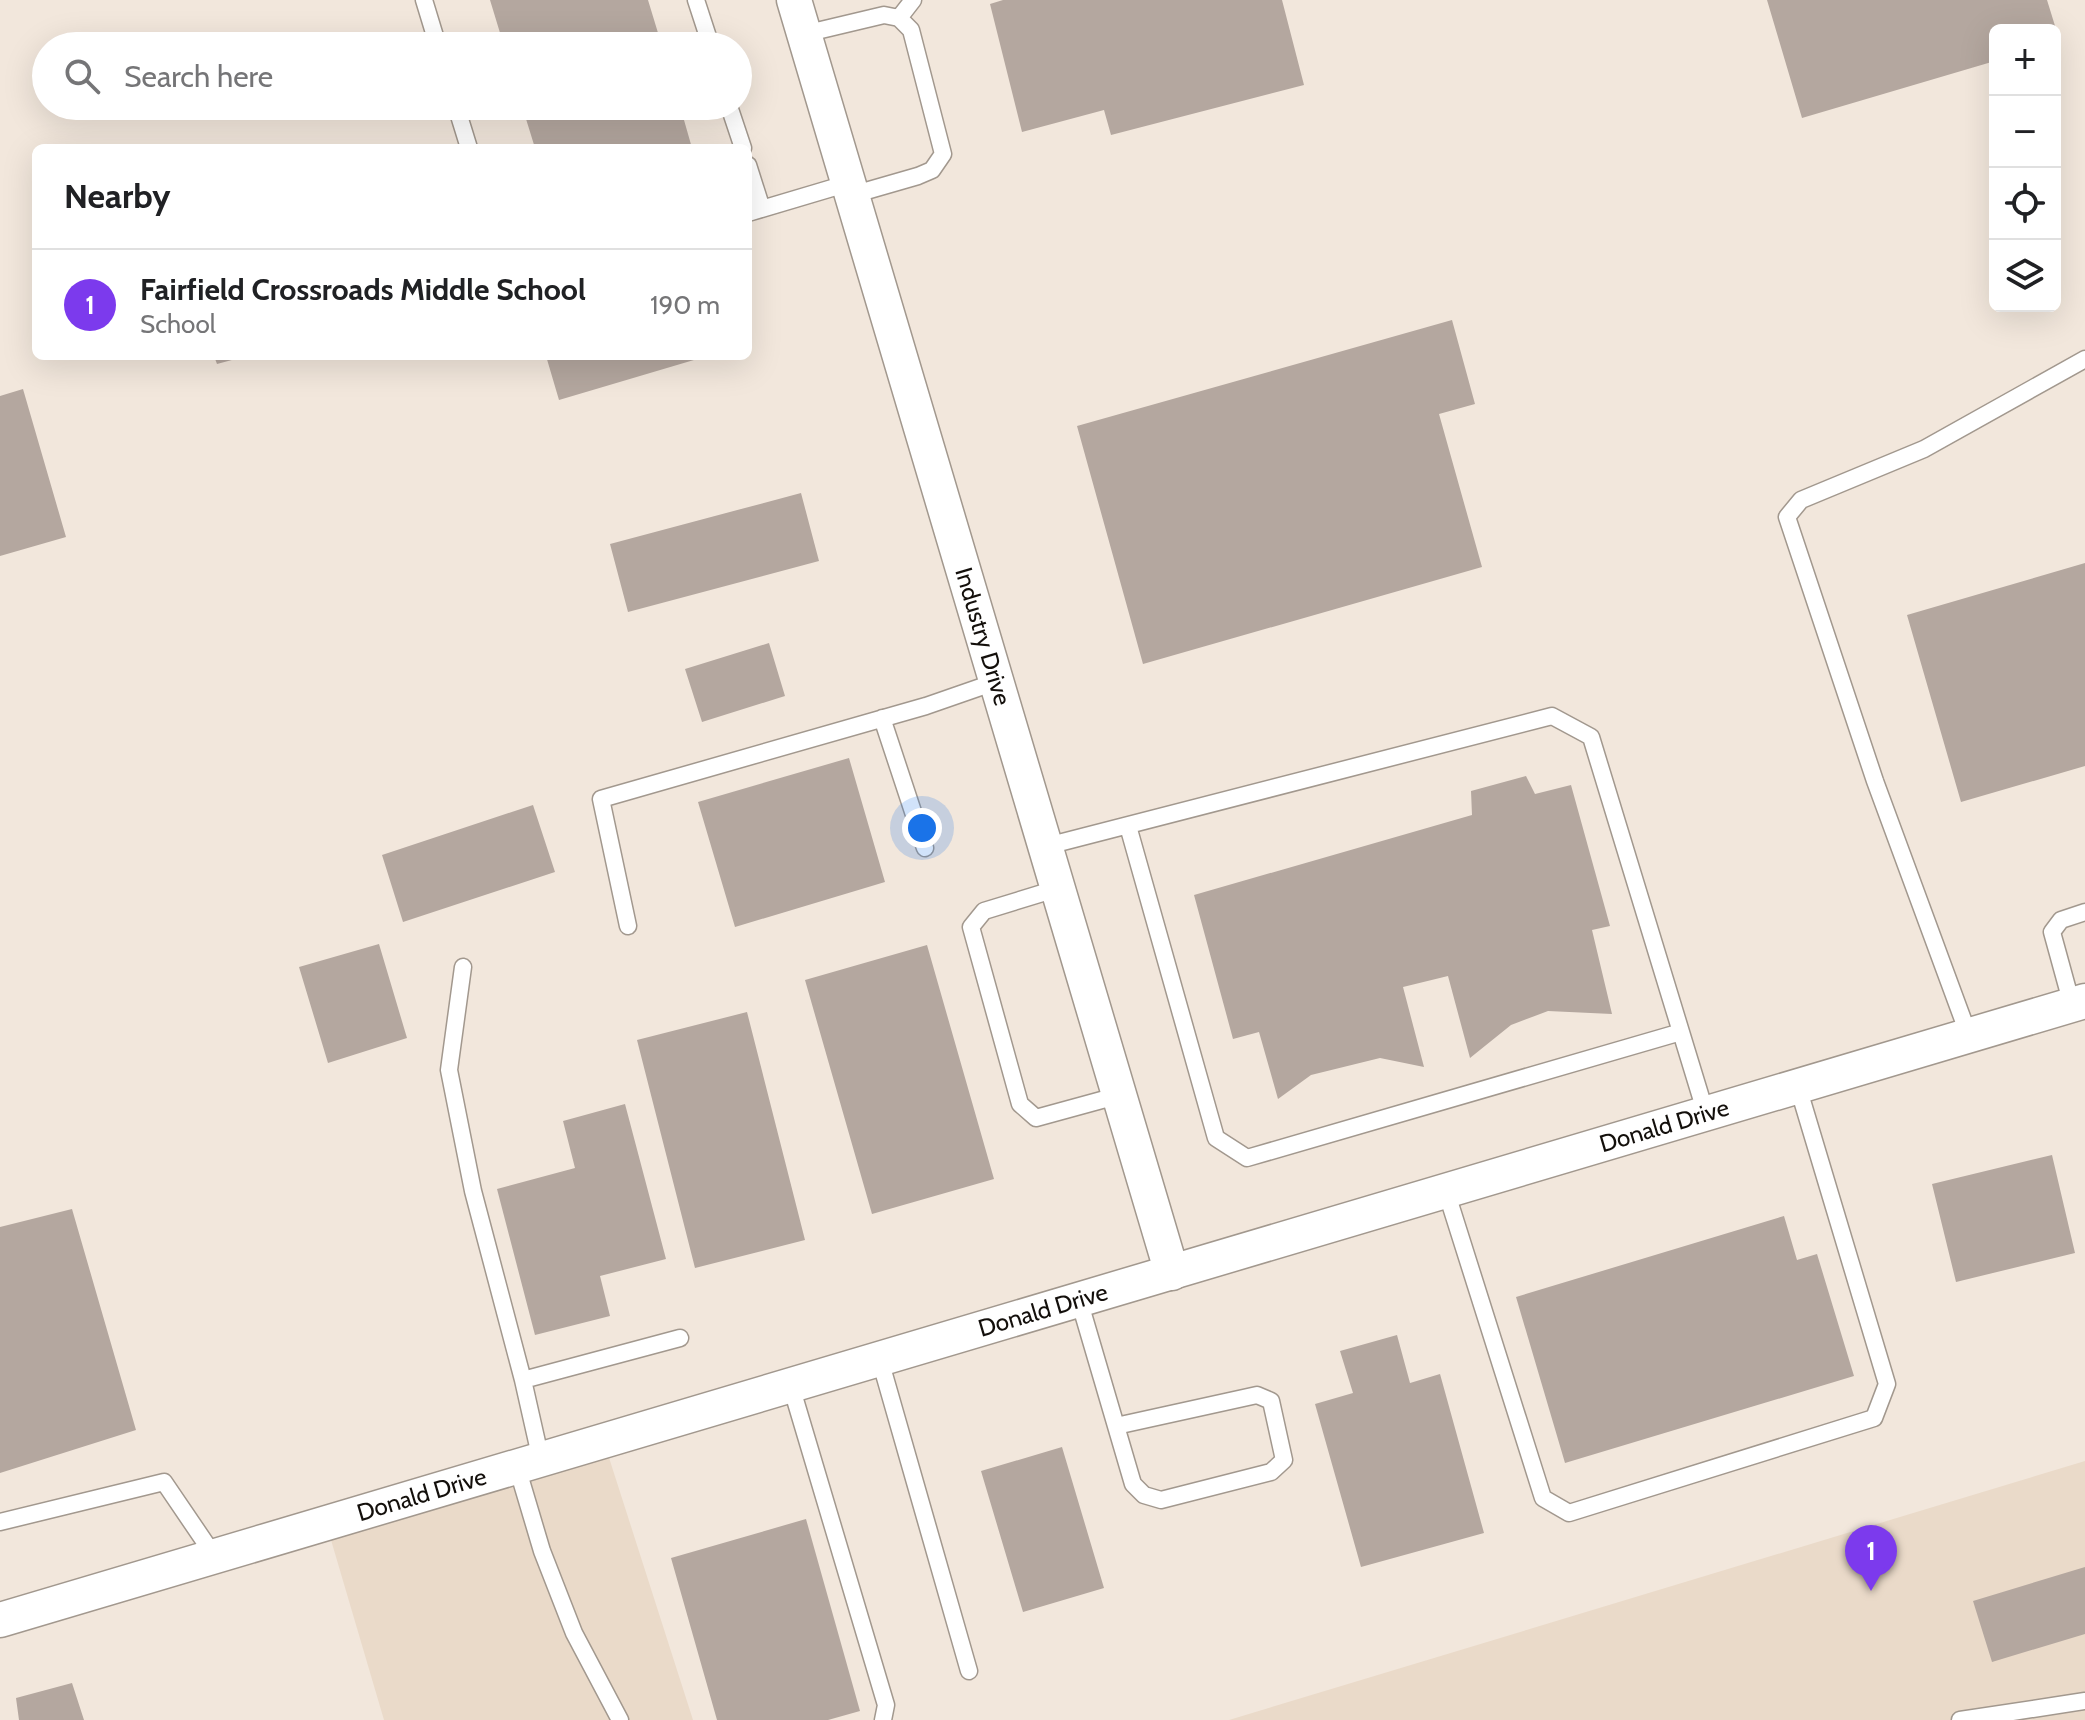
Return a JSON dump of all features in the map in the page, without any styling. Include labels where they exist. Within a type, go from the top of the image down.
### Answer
[{"type":"street","name":"Industry Drive","points":[[794,0],[1172,1273]]},
{"type":"street","name":"Donald Drive","points":[[0,1620],[2078,1003]]},
{"type":"lane","points":[[424,0],[434,32]]},
{"type":"lane","points":[[696,0],[706,32]]},
{"type":"lane","points":[[899,18],[913,0]]},
{"type":"lane","points":[[755,211],[918,176],[932,170],[943,154],[911,30],[899,18],[884,15],[804,34]]},
{"type":"lane","points":[[460,120],[468,144]]},
{"type":"lane","points":[[734,120],[742,144]]},
{"type":"lane","points":[[1969,1036],[1875,781],[1787,517],[1801,500],[1924,449],[2085,359]]},
{"type":"lane","points":[[628,926],[601,799],[882,718],[998,681]]},
{"type":"lane","points":[[1047,846],[1552,716],[1591,737],[1706,1114]]},
{"type":"lane","points":[[882,718],[925,848]]},
{"type":"lane","points":[[1128,826],[1216,1138],[1247,1158],[1681,1032]]},
{"type":"lane","points":[[1059,888],[984,911],[971,927],[1020,1104],[1036,1118],[1120,1095]]},
{"type":"lane","points":[[2078,1003],[2052,932],[2061,920],[2085,912]]},
{"type":"lane","points":[[463,967],[449,1070],[473,1191],[523,1380],[529,1463],[542,1551],[574,1633],[620,1720]]},
{"type":"lane","points":[[1446,1191],[1543,1498],[1569,1513],[1874,1418],[1887,1384],[1798,1087]]},
{"type":"lane","points":[[1079,1300],[1133,1484],[1144,1495],[1161,1500],[1271,1472],[1284,1460],[1271,1401],[1257,1395],[1116,1426]]},
{"type":"lane","points":[[523,1380],[680,1338]]},
{"type":"lane","points":[[880,1360],[969,1671]]},
{"type":"lane","points":[[791,1386],[886,1705],[883,1720]]},
{"type":"lane","points":[[0,1522],[164,1482],[215,1557]]},
{"type":"lane","points":[[1960,1720],[2085,1701]]},
{"type":"shaded area","points":[[604,1442],[693,1720],[384,1720],[326,1523]]},
{"type":"shaded area","points":[[2085,1461],[2085,1720],[1229,1720]]},
{"type":"building","points":[[490,0],[648,0],[658,32],[500,32]]},
{"type":"building","points":[[1003,0],[1282,0],[1304,85],[1111,135],[1104,110],[1022,132],[990,4]]},
{"type":"building","points":[[1767,0],[2047,0],[2054,24],[1989,24],[1989,63],[1802,118]]},
{"type":"building","points":[[526,120],[684,120],[691,144],[534,144]]},
{"type":"building","points":[[1452,320],[1475,404],[1439,414],[1482,567],[1143,664],[1077,426]]},
{"type":"building","points":[[547,360],[694,360],[559,400]]},
{"type":"building","points":[[23,389],[66,537],[0,556],[0,396]]},
{"type":"building","points":[[801,493],[819,561],[628,612],[610,544]]},
{"type":"building","points":[[2085,563],[2085,766],[1961,802],[1907,615]]},
{"type":"building","points":[[769,643],[785,696],[702,722],[685,669]]},
{"type":"building","points":[[849,758],[885,882],[735,927],[698,802]]},
{"type":"building","points":[[1526,776],[1535,794],[1571,785],[1610,926],[1592,930],[1612,1014],[1548,1011],[1511,1025],[1470,1058],[1448,976],[1403,987],[1424,1067],[1380,1058],[1311,1075],[1278,1099],[1259,1032],[1233,1039],[1194,895],[1472,815],[1471,791]]},
{"type":"building","points":[[533,805],[555,872],[403,922],[382,855]]},
{"type":"building","points":[[379,944],[407,1038],[328,1063],[299,967]]},
{"type":"building","points":[[927,945],[994,1179],[872,1214],[805,980]]},
{"type":"building","points":[[747,1012],[805,1240],[695,1268],[637,1040]]},
{"type":"building","points":[[625,1104],[666,1259],[600,1276],[610,1316],[535,1335],[497,1189],[575,1168],[563,1121]]},
{"type":"building","points":[[2052,1155],[2075,1253],[1956,1282],[1932,1184]]},
{"type":"building","points":[[72,1209],[136,1430],[0,1473],[0,1227]]},
{"type":"building","points":[[1784,1216],[1797,1260],[1817,1254],[1854,1376],[1565,1463],[1516,1297]]},
{"type":"building","points":[[1397,1335],[1410,1383],[1440,1374],[1484,1533],[1361,1567],[1315,1404],[1353,1393],[1340,1351]]},
{"type":"building","points":[[1062,1447],[1104,1588],[1023,1612],[981,1471]]},
{"type":"building","points":[[806,1519],[860,1711],[828,1720],[717,1720],[671,1558]]},
{"type":"building","points":[[2085,1567],[2085,1634],[1992,1662],[1973,1601]]},
{"type":"building","points":[[72,1683],[84,1720],[19,1720],[16,1698]]},
{"type":"place","name":"Fairfield Crossroads Middle School","points":[[1871,1591]]}]
